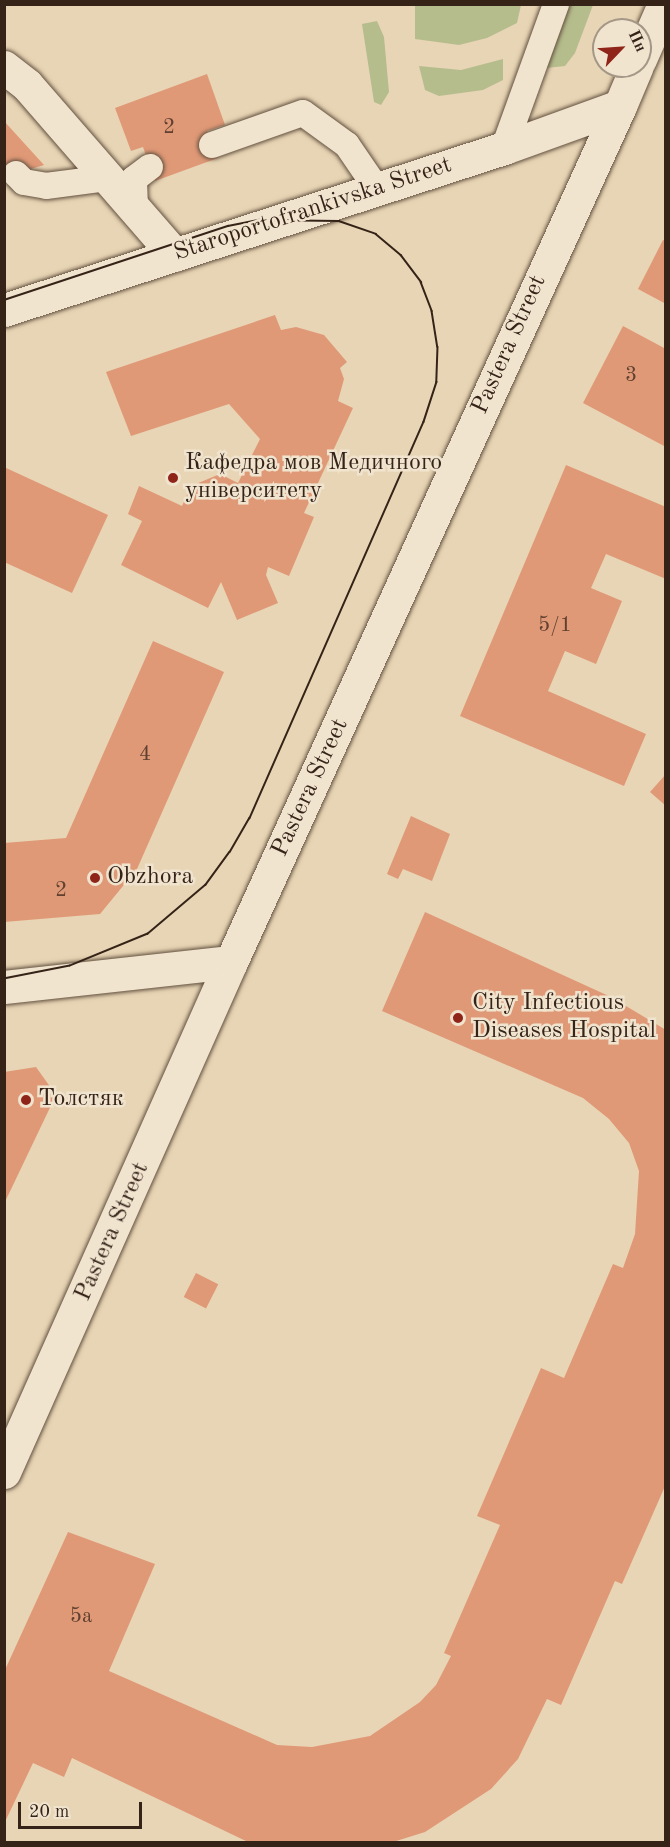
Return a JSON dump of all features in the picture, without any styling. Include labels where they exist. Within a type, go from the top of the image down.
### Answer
[{"type":"street","points":[[652,32],[664,4]]},
{"type":"street","points":[[4,67],[27,85],[175,255]]},
{"type":"street","name":"Pastera Street","points":[[4,1472],[231,962],[632,78]]},
{"type":"street","name":"Staroportofrankivska Street","points":[[4,310],[504,148],[620,106]]},
{"type":"street","points":[[4,987],[231,962]]},
{"type":"lane","points":[[504,148],[556,4]]},
{"type":"lane","points":[[212,145],[303,113],[347,145],[377,189]]},
{"type":"lane","points":[[135,209],[134,179],[150,167]]},
{"type":"lane","points":[[16,174],[24,182],[46,186],[108,178]]},
{"type":"green space","points":[[415,4],[521,5],[517,23],[487,38],[459,45],[415,39]]},
{"type":"green space","points":[[570,5],[593,5],[575,53],[565,66],[546,68]]},
{"type":"green space","points":[[377,21],[384,37],[389,92],[381,105],[374,102],[362,24]]},
{"type":"green space","points":[[503,59],[503,80],[483,90],[439,96],[425,90],[419,66],[461,70]]},
{"type":"building","points":[[207,74],[225,125],[207,131],[218,158],[155,181],[143,147],[131,151],[115,108]]},
{"type":"building","points":[[4,121],[44,165],[4,177]]},
{"type":"building","points":[[663,240],[666,241],[666,304],[638,289]]},
{"type":"building","points":[[275,315],[281,330],[296,327],[324,335],[347,362],[340,368],[344,379],[338,401],[353,408],[304,513],[314,517],[289,576],[268,567],[266,575],[278,603],[237,620],[221,582],[208,608],[121,565],[142,521],[128,514],[139,486],[182,506],[191,486],[220,474],[238,483],[260,439],[229,404],[131,436],[106,372]]},
{"type":"building","points":[[623,326],[666,349],[666,447],[583,403]]},
{"type":"building","points":[[566,465],[666,507],[666,579],[606,554],[591,588],[622,601],[596,664],[565,651],[548,691],[646,734],[624,786],[460,716]]},
{"type":"building","points":[[4,467],[108,515],[72,593],[4,562]]},
{"type":"building","points":[[153,641],[224,672],[137,869],[100,914],[4,922],[4,843],[66,838]]},
{"type":"building","points":[[666,774],[666,806],[650,792]]},
{"type":"building","points":[[411,816],[450,834],[432,881],[403,869],[398,879],[387,874]]},
{"type":"building","points":[[425,912],[611,997],[666,1030],[666,1484],[622,1584],[615,1581],[561,1705],[547,1699],[518,1759],[491,1789],[425,1832],[393,1842],[248,1842],[72,1758],[64,1777],[33,1763],[4,1824],[4,1672],[68,1532],[155,1564],[109,1671],[277,1745],[312,1747],[370,1736],[420,1702],[436,1685],[451,1656],[444,1653],[500,1525],[477,1516],[541,1368],[564,1378],[613,1264],[623,1268],[635,1234],[639,1171],[629,1143],[609,1119],[583,1098],[382,1011]]},
{"type":"building","points":[[36,1067],[56,1095],[4,1204],[4,1072]]},
{"type":"building","points":[[196,1273],[218,1284],[206,1308],[184,1297]]},
{"type":"tram line","points":[[4,300],[228,226],[260,220],[339,221],[376,234],[401,255],[421,282],[432,311],[438,347],[437,382],[424,422],[250,818],[230,852],[206,885],[148,934],[70,966],[4,979]]},
{"type":"place","name":"Кафедра мов Медичного університету","points":[[173,478]]},
{"type":"place","name":"Obzhora","points":[[95,878]]},
{"type":"place","name":"City Infectious Diseases Hospital","points":[[458,1018]]},
{"type":"place","name":"Толстяк","points":[[26,1100]]}]
